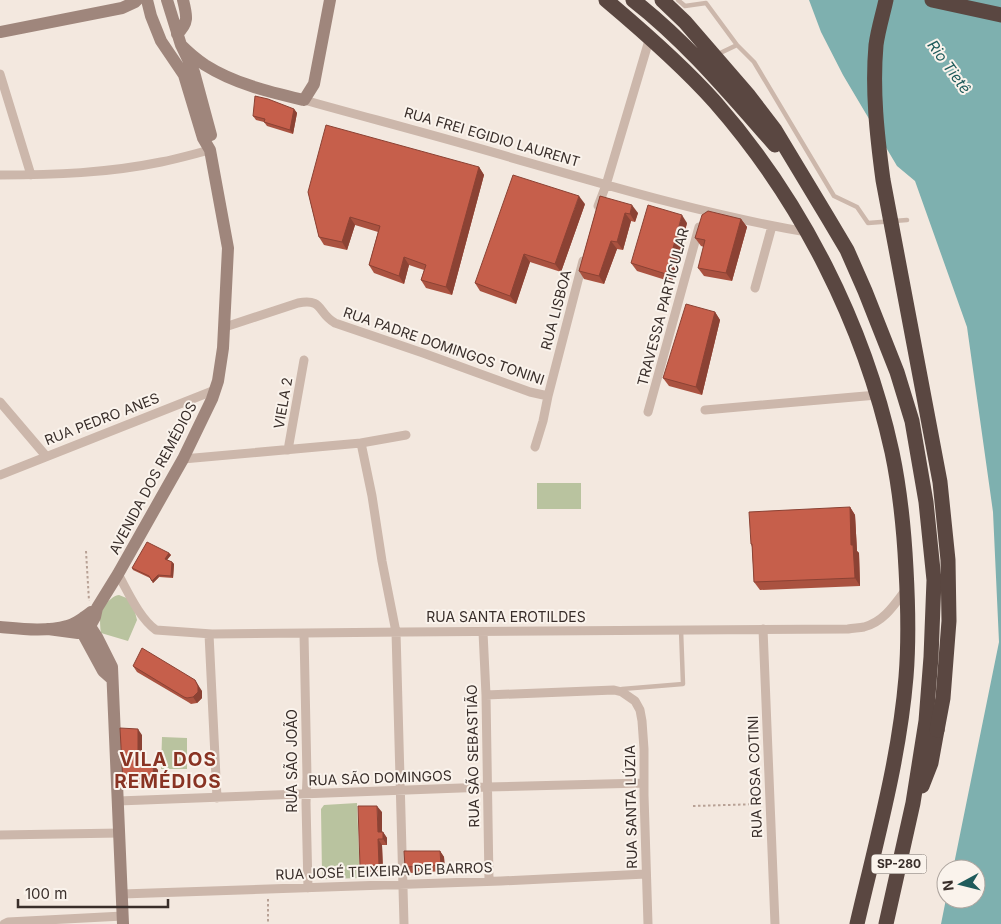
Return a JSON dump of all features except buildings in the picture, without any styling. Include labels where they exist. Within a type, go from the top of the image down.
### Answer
[{"type":"highway","points":[[606,0],[650,37],[686,72],[721,110],[780,186],[844,306],[866,360],[877,395],[892,453],[904,525],[909,628],[900,730],[857,924]]},
{"type":"highway","points":[[633,0],[676,37],[709,70],[802,175]]},
{"type":"highway","points":[[662,0],[685,22],[775,130],[847,250],[897,372],[912,421],[926,502],[934,580],[926,720],[913,803]]},
{"type":"highway","points":[[886,0],[876,44],[877,136],[883,180],[940,482],[948,560],[949,621],[943,698],[931,763],[913,803]]},
{"type":"highway","points":[[932,0],[1001,15]]},
{"type":"highway","name":"SP-280","points":[[886,924],[913,803]]},
{"type":"main road","points":[[0,32],[136,2],[137,0]]},
{"type":"main road","name":"AVENIDA DOS REMÉDIOS","points":[[147,0],[159,35],[184,75],[203,138],[210,150]]},
{"type":"main road","name":"AVENIDA DOS REMÉDIOS","points":[[86,620],[118,574],[183,460],[209,407],[218,381],[224,348],[228,248],[210,150],[212,136],[194,72],[179,40],[167,0]]},
{"type":"main road","points":[[179,40],[186,22],[183,0]]},
{"type":"main road","points":[[304,100],[314,84],[330,0]]},
{"type":"main road","name":"RUA FREI EGIDIO LAURENT","points":[[179,40],[205,65],[236,81],[304,100]]},
{"type":"main road","points":[[0,627],[48,629],[86,620],[112,667],[123,920]]},
{"type":"main road","points":[[0,631],[21,629]]},
{"type":"street","points":[[596,213],[650,37]]},
{"type":"street","points":[[0,74],[31,175]]},
{"type":"street","name":"RUA FREI EGIDIO LAURENT","points":[[304,100],[606,185],[772,226],[806,232]]},
{"type":"street","points":[[0,175],[111,170],[162,162],[210,150]]},
{"type":"street","name":"TRAVESSA PARTICULAR","points":[[648,412],[704,209]]},
{"type":"street","points":[[756,288],[772,226]]},
{"type":"street","name":"RUA LISBOA","points":[[535,448],[585,254]]},
{"type":"street","name":"RUA PADRE DOMINGOS TONINI","points":[[224,327],[298,304],[311,302],[318,305],[326,317],[335,323],[530,392],[548,396]]},
{"type":"street","name":"VIELA 2","points":[[288,450],[304,360]]},
{"type":"street","name":"RUA PEDRO ANES","points":[[0,475],[215,390]]},
{"type":"street","points":[[705,410],[877,395]]},
{"type":"street","points":[[0,402],[46,456]]},
{"type":"street","points":[[183,460],[361,442],[406,435]]},
{"type":"street","points":[[361,442],[396,632],[404,924]]},
{"type":"street","name":"RUA SANTA EROTILDES","points":[[118,574],[143,617],[156,630],[210,634],[864,627],[876,622],[888,613],[907,588]]},
{"type":"street","name":"RUA ROSA COTINI","points":[[763,629],[775,924]]},
{"type":"street","name":"RUA SÃO SEBASTIÃO","points":[[482,632],[486,695],[489,880]]},
{"type":"street","points":[[210,634],[217,798]]},
{"type":"street","name":"RUA SÃO JOÃO","points":[[304,634],[308,888]]},
{"type":"street","points":[[486,695],[614,690]]},
{"type":"street","name":"RUA SANTA LÚZIA","points":[[614,690],[628,695],[634,701],[640,710],[642,722],[648,924]]},
{"type":"street","name":"RUA SÃO DOMINGOS","points":[[118,801],[643,783]]},
{"type":"street","points":[[0,835],[120,833]]},
{"type":"street","name":"RUA JOSÉ TEIXEIRA DE BARROS","points":[[122,894],[646,874]]},
{"type":"street","points":[[4,924],[8,922],[123,920]]},
{"type":"lane","points":[[678,0],[685,6],[706,3],[737,45],[754,62],[834,196],[857,207],[868,223],[907,220]]},
{"type":"lane","points":[[714,56],[737,45]]},
{"type":"lane","points":[[614,690],[683,684],[681,629]]},
{"type":"path","points":[[86,551],[86,620]]},
{"type":"path","points":[[693,806],[770,804]]},
{"type":"path","points":[[268,889],[268,924]]},
{"type":"green space","points":[[537,483],[581,483],[581,509],[537,509]]},
{"type":"green space","points":[[119,595],[129,599],[137,620],[128,641],[101,633],[100,616],[102,609],[110,600]]},
{"type":"green space","points":[[162,737],[187,738],[187,769],[161,769]]},
{"type":"green space","points":[[357,803],[360,878],[326,879],[322,875],[321,809],[324,805]]},
{"type":"water","name":"Rio Tietê","points":[[809,0],[1001,0],[1001,924],[941,924],[944,909],[986,909],[986,859],[955,859],[999,642],[993,512],[967,327],[915,181],[897,166],[843,75],[821,32]]},
{"type":"district","name":"VILA DOS REMÉDIOS","points":[[168,770]]}]
